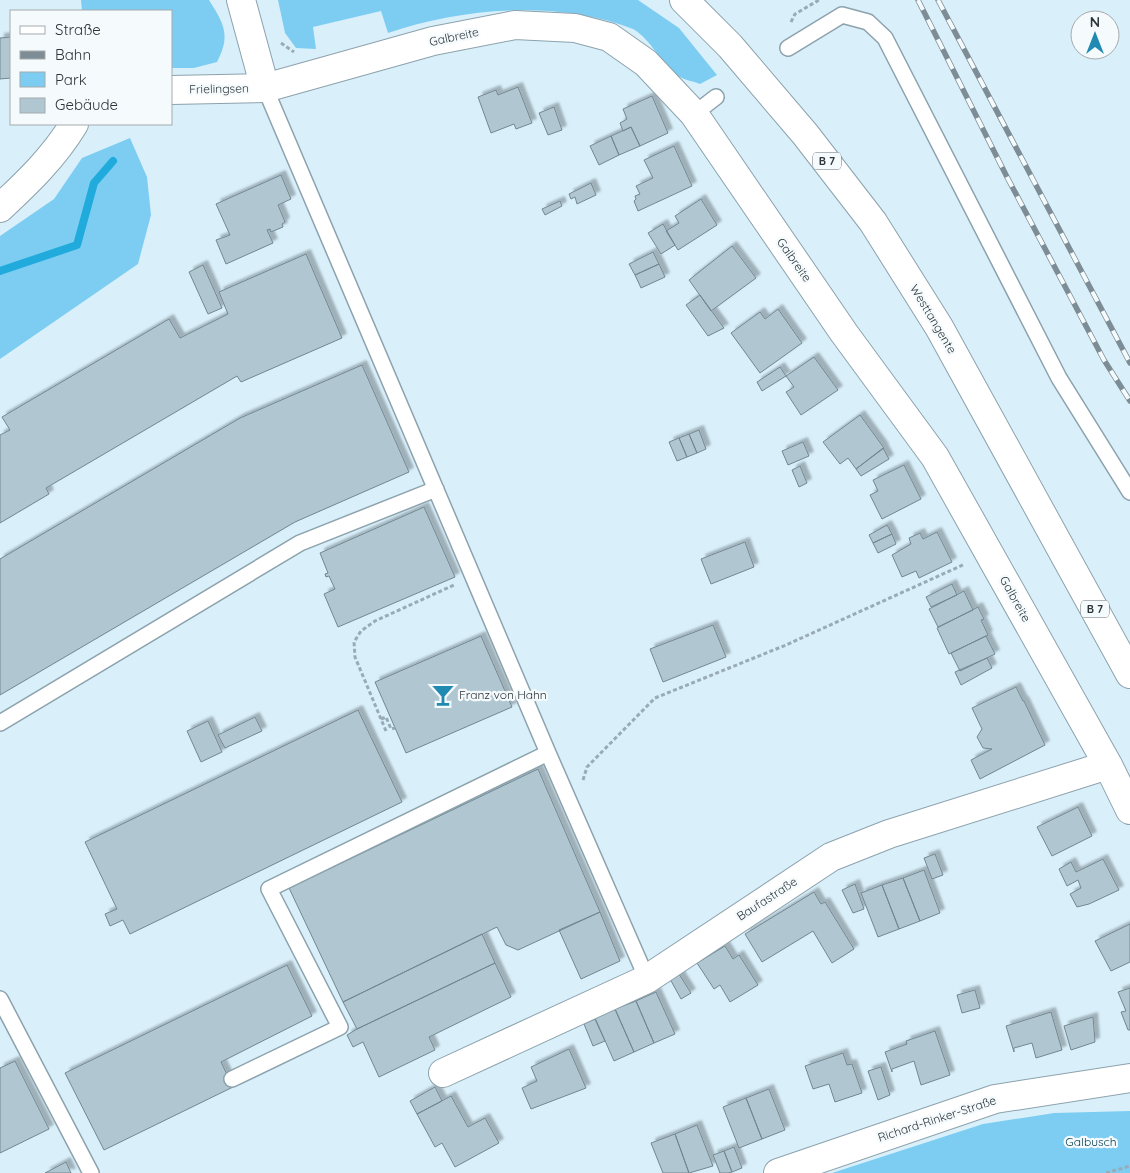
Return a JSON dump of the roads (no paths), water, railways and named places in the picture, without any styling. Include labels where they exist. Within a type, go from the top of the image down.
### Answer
[{"type":"street","name":"Frielingsen","points":[[172,90],[265,88],[242,0]]},
{"type":"street","name":"Westtangente","points":[[692,3],[805,134],[873,222],[939,327],[1130,674]]},
{"type":"street","name":"Galbreite","points":[[265,88],[433,41],[515,25],[575,28],[609,37],[646,62],[694,114],[844,333],[935,457],[1108,765],[1130,810]]},
{"type":"street","points":[[0,208],[30,180],[62,144],[73,125]]},
{"type":"street","name":"Baufastraße","points":[[443,1073],[647,979],[831,857],[889,834],[1108,765]]},
{"type":"street","name":"Richard-Rinker-Straße","points":[[778,1173],[995,1099],[1130,1078]]},
{"type":"lane","points":[[788,48],[842,15],[868,22],[885,38],[1059,378],[1130,492]]},
{"type":"lane","points":[[265,88],[548,753],[647,979]]},
{"type":"lane","points":[[694,114],[716,97]]},
{"type":"lane","points":[[0,723],[300,543],[436,489]]},
{"type":"lane","points":[[232,1079],[340,1027],[269,889],[548,753]]},
{"type":"lane","points":[[0,998],[91,1173]]},
{"type":"waterway","points":[[0,271],[77,245],[94,183],[113,161]]},
{"type":"railway","points":[[918,0],[1007,177],[1104,360],[1130,401]]},
{"type":"railway","points":[[938,0],[1130,363]]},
{"type":"place","name":"Franz von Hahn","points":[[443,695]]},
{"type":"park label","name":"Galbusch","points":[[1091,1142]]}]
